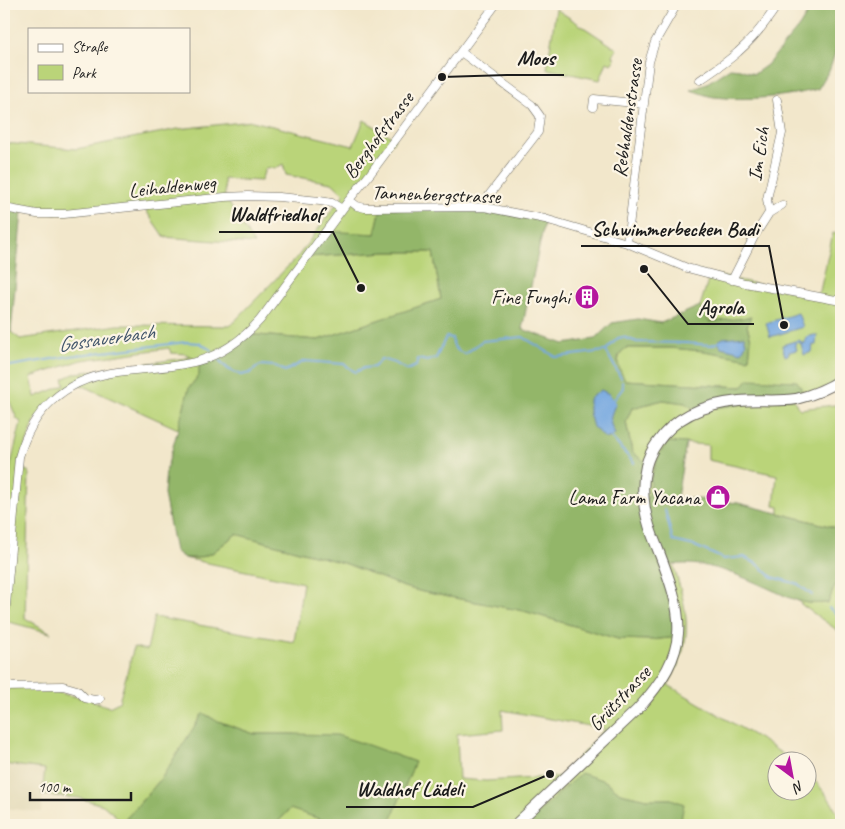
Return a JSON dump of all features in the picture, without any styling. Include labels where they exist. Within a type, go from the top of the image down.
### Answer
[{"type":"main road","name":"Grütstrasse","points":[[515,825],[637,710],[661,681],[674,654],[678,640],[678,614],[674,595],[651,533],[643,504],[642,490],[646,463],[662,436],[671,426],[696,410],[721,403],[794,399],[830,387],[841,380]]},
{"type":"street","name":"Berghofstrasse","points":[[4,628],[19,457],[26,436],[35,420],[50,402],[60,394],[77,383],[94,376],[194,362],[212,356],[237,342],[246,334],[260,320],[496,4]]},
{"type":"street","name":"Rebhaldenstrasse","points":[[627,244],[649,62],[655,42],[677,4]]},
{"type":"street","points":[[700,80],[740,50],[778,4]]},
{"type":"street","points":[[460,52],[532,104],[540,116],[538,132],[490,194],[484,207]]},
{"type":"street","points":[[593,107],[594,99],[644,104]]},
{"type":"street","name":"Im Eich","points":[[769,213],[767,199],[782,133],[777,100]]},
{"type":"street","name":"Leihaldenweg","points":[[4,208],[37,214],[58,214],[248,196],[320,201],[334,204],[342,209]]},
{"type":"street","name":"Tannenbergstrasse","points":[[349,200],[357,206],[365,208],[484,207],[545,219],[627,244],[687,268],[732,280],[841,301]]},
{"type":"street","name":"Im Eich","points":[[732,280],[755,235],[769,213],[782,205]]},
{"type":"street","points":[[4,687],[63,686],[77,690],[85,698],[100,699]]},
{"type":"shaded area","points":[[4,764],[45,769],[41,812],[4,808]]},
{"type":"green space","points":[[822,4],[841,4],[841,34],[830,69],[818,89],[779,96],[739,99],[711,96],[691,90],[704,85],[730,68],[754,74],[767,65],[799,27],[810,9]]},
{"type":"green space","points":[[556,9],[617,49],[613,56],[615,59],[611,64],[607,62],[600,80],[547,69]]},
{"type":"green space","points":[[364,120],[395,139],[349,200],[357,206],[381,208],[375,234],[326,232],[307,257],[387,252],[433,252],[441,299],[318,340],[246,334],[199,375],[189,388],[178,429],[77,383],[35,420],[18,466],[29,472],[25,618],[51,633],[5,621],[4,628],[4,544],[11,464],[21,422],[17,419],[4,388],[4,332],[11,332],[20,339],[118,325],[230,326],[299,255],[344,194],[332,183],[286,175],[283,164],[276,168],[265,169],[261,181],[224,179],[225,197],[254,244],[164,237],[142,205],[64,214],[4,208],[4,143],[76,149],[178,129],[252,121],[353,146]],"holes":[[[169,348],[171,353],[186,354],[193,357],[76,373],[63,379],[65,385],[35,397],[31,377],[82,360]]]},
{"type":"green space","points":[[484,207],[545,219],[522,329],[564,344],[595,339],[612,323],[638,319],[661,323],[700,306],[709,322],[751,317],[747,326],[751,339],[749,359],[704,351],[670,348],[627,348],[620,354],[618,362],[625,380],[742,387],[748,379],[797,381],[803,397],[695,410],[685,403],[663,400],[632,408],[626,422],[632,452],[646,463],[644,503],[650,493],[651,477],[658,457],[667,442],[686,443],[677,497],[738,503],[841,529],[841,571],[828,603],[799,601],[720,569],[693,564],[665,566],[678,639],[618,639],[524,611],[404,587],[347,564],[236,534],[212,553],[198,558],[184,558],[175,551],[164,494],[166,471],[189,388],[199,375],[199,361],[246,334],[318,340],[441,299],[433,252],[387,252],[306,257],[326,231],[375,234],[381,208]]},
{"type":"green space","points":[[4,208],[22,211],[11,332],[4,332]]},
{"type":"green space","points":[[833,233],[841,235],[841,380],[812,394],[742,387],[624,380],[618,362],[622,350],[627,348],[670,348],[749,358],[751,339],[747,326],[709,322],[700,306],[710,274],[815,296],[820,291]]},
{"type":"green space","points":[[794,399],[800,409],[834,405],[841,406],[841,529],[779,513],[779,507],[774,506],[777,475],[708,460],[708,445],[667,442],[651,477],[650,493],[643,504],[626,422],[632,408],[663,400],[685,403]]},
{"type":"green space","points":[[236,534],[347,564],[404,587],[423,592],[524,611],[618,639],[650,640],[669,638],[664,566],[673,564],[685,611],[686,625],[682,653],[668,685],[780,752],[768,752],[768,802],[818,802],[818,785],[833,805],[841,825],[680,825],[683,804],[671,799],[647,799],[620,793],[605,781],[539,813],[525,825],[389,825],[414,762],[294,734],[254,734],[215,720],[203,713],[161,779],[123,822],[103,805],[79,798],[42,795],[45,769],[4,764],[4,687],[40,686],[67,695],[85,698],[109,707],[119,702],[134,647],[147,650],[154,617],[294,642],[303,583],[184,558],[198,558],[212,553]],"holes":[[[502,710],[605,729],[573,763],[567,776],[486,781],[459,779],[457,734],[503,730]]]},
{"type":"green space","points":[[841,571],[841,633],[798,601],[828,603]]},
{"type":"green space","points":[[203,713],[215,720],[254,734],[337,735],[415,762],[389,825],[338,825],[290,809],[275,825],[126,825],[123,822],[161,779]]},
{"type":"green space","points":[[581,773],[605,781],[620,793],[647,799],[671,799],[684,804],[680,825],[525,825]]},
{"type":"green space","points":[[290,809],[338,825],[275,825]]},
{"type":"water","points":[[798,313],[803,327],[770,337],[766,323]]},
{"type":"water","points":[[817,335],[816,345],[813,345],[812,352],[804,355],[801,344],[798,342],[795,343],[797,350],[789,352],[785,356],[782,345],[798,340],[803,344],[806,337]]},
{"type":"water","points":[[744,336],[746,344],[742,352],[721,347],[718,341],[723,338]]},
{"type":"water","points":[[601,390],[609,394],[616,403],[611,418],[611,426],[615,434],[606,439],[593,427],[589,412],[589,399]]},
{"type":"waterway","name":"Gossauerbach","points":[[220,361],[228,369],[241,375],[250,373],[260,365],[275,366],[285,371],[305,361],[344,364],[355,372],[364,368],[374,367],[381,359],[395,363],[407,370],[416,366],[418,359],[427,361],[436,358],[446,337],[452,338],[453,344],[459,352],[465,354],[482,341],[523,337],[556,357],[605,351],[618,338],[623,337],[637,342],[711,345],[719,342]]},
{"type":"waterway","name":"Gossauerbach","points":[[4,367],[70,356],[186,342],[200,343],[211,350]]},
{"type":"waterway","points":[[606,351],[621,378]]},
{"type":"waterway","points":[[613,401],[623,388],[622,382]]},
{"type":"waterway","points":[[611,437],[634,463]]},
{"type":"waterway","points":[[665,510],[673,541],[695,546],[724,559],[744,557],[759,565],[772,577],[798,584],[812,595]]},
{"type":"waterway","points":[[829,608],[841,618]]},
{"type":"place","name":"Moos","points":[[442,77]]},
{"type":"place","name":"Agrola","points":[[644,269]]},
{"type":"place","name":"Waldfriedhof","points":[[361,288]]},
{"type":"place","name":"Fine Funghi","points":[[587,297]]},
{"type":"place","name":"Schwimmerbecken Badi","points":[[784,325]]},
{"type":"place","name":"Lama Farm Yacana","points":[[718,497]]},
{"type":"place","name":"Waldhof Lädeli","points":[[550,774]]}]
